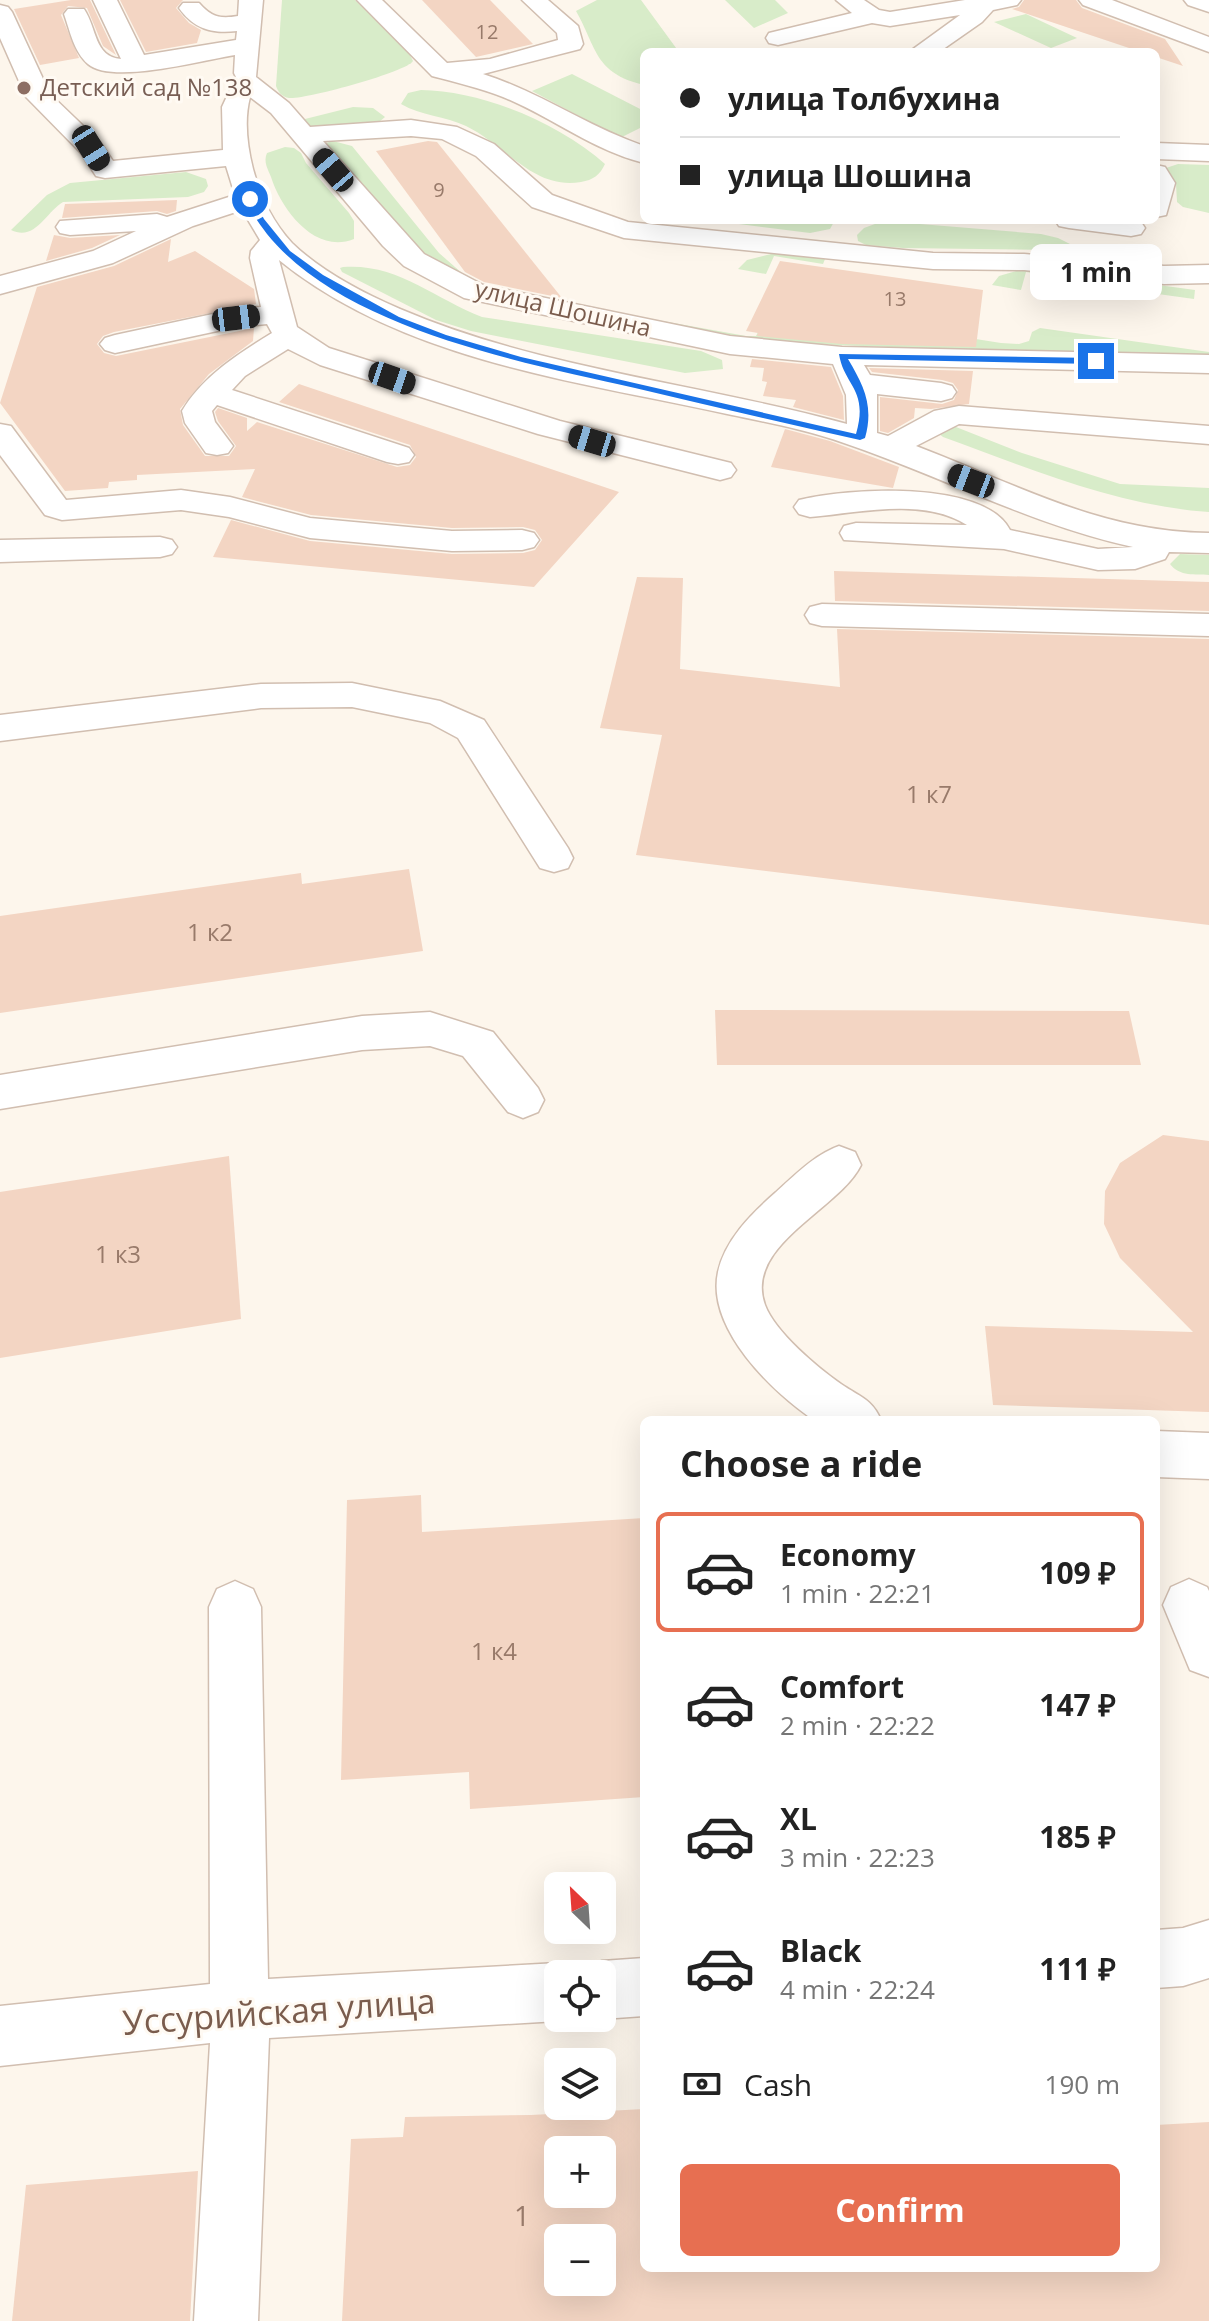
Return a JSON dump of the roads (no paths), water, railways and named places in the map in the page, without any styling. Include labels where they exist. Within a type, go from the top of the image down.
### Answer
[{"type":"street","points":[[105,0],[136,64]]},
{"type":"street","points":[[369,0],[441,71],[491,66],[571,44],[569,31],[534,0]]},
{"type":"street","points":[[848,0],[872,16]]},
{"type":"street","points":[[1091,0],[1209,45]]},
{"type":"street","points":[[1196,0],[1209,5]]},
{"type":"street","points":[[778,38],[872,16],[908,18],[993,1]]},
{"type":"street","points":[[942,47],[951,30],[978,15],[993,1]]},
{"type":"street","points":[[191,8],[200,21],[212,26],[249,22]]},
{"type":"street","points":[[0,12],[39,97],[91,148],[105,170],[236,157]]},
{"type":"street","points":[[76,14],[96,61],[110,66],[136,64],[249,22]]},
{"type":"street","points":[[249,22],[246,81],[239,89],[236,100],[236,157],[250,199],[275,240],[320,277],[366,304],[443,336],[519,359],[874,443],[1055,513],[1119,534],[1162,542],[1209,543]]},
{"type":"street","points":[[447,71],[513,92],[609,143],[640,153]]},
{"type":"street","name":"улица Шошина","points":[[246,81],[267,95],[414,260],[474,292],[730,345],[842,356],[1209,364]]},
{"type":"street","points":[[303,135],[411,128],[448,132],[485,150],[542,201],[624,230],[933,261],[1024,262],[1164,275],[1209,274]]},
{"type":"street","points":[[1160,151],[1209,153]]},
{"type":"street","points":[[0,285],[103,257],[183,220],[250,199]]},
{"type":"street","points":[[70,227],[183,220]]},
{"type":"street","points":[[1100,224],[1131,228]]},
{"type":"street","points":[[275,240],[265,251],[264,258],[284,324],[311,350],[446,397],[617,448],[720,470]]},
{"type":"street","points":[[0,262],[1,256]]},
{"type":"street","points":[[115,344],[236,318],[284,324]]},
{"type":"street","points":[[217,446],[200,423],[197,411],[234,370],[284,324]]},
{"type":"street","points":[[842,356],[858,383],[874,443]]},
{"type":"street","points":[[858,383],[941,392]]},
{"type":"street","points":[[215,391],[220,396],[398,455]]},
{"type":"street","points":[[874,443],[959,415],[1209,435]]},
{"type":"street","points":[[0,433],[56,508],[62,510],[181,500],[230,507],[310,528],[452,541],[522,540]]},
{"type":"street","points":[[810,507],[922,499],[960,509],[986,522],[1005,539]]},
{"type":"street","points":[[856,533],[1005,539],[1104,561],[1143,557],[1160,549],[1162,542]]},
{"type":"street","points":[[0,551],[160,547]]},
{"type":"street","points":[[822,615],[1209,625]]},
{"type":"street","points":[[0,728],[261,696],[352,695],[440,713],[471,729],[554,858]]},
{"type":"street","points":[[0,1092],[362,1033],[430,1029],[478,1044],[523,1100]]},
{"type":"street","points":[[839,1165],[766,1230],[742,1268],[741,1307],[768,1350],[838,1411],[849,1416]]},
{"type":"street","points":[[1160,1454],[1209,1456]]},
{"type":"street","points":[[1189,1605],[1209,1651]]},
{"type":"street","points":[[226,2321],[241,2010],[237,1947],[235,1607]]},
{"type":"street","points":[[1160,1959],[1183,1957],[1209,1949]]},
{"type":"street","points":[[616,1989],[640,1987]]},
{"type":"street","name":"Уссурийская улица","points":[[0,2036],[241,2010],[544,1993]]},
{"type":"place","name":"Детский сад №138","points":[[24,88]]}]
